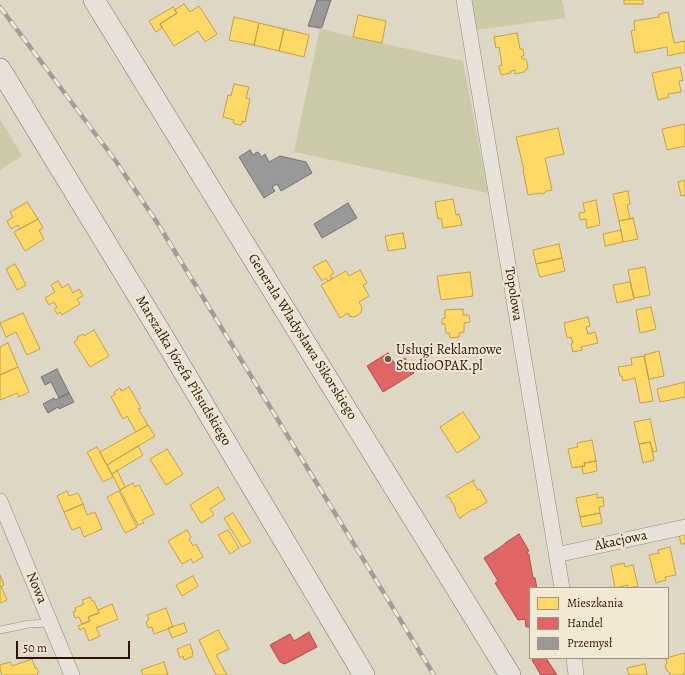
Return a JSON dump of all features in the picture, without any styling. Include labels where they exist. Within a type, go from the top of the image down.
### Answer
[{"type":"main road","name":"Generała Władysława Sikorskiego","points":[[94,0],[510,675]]},
{"type":"main road","name":"Marszałka Józefa Piłsudskiego","points":[[0,69],[169,347],[364,675]]},
{"type":"street","name":"Topolowa","points":[[464,0],[562,587]]},
{"type":"street","name":"Nowa","points":[[0,501],[72,675]]},
{"type":"street","name":"Akacjowa","points":[[556,555],[685,527]]},
{"type":"street","points":[[574,659],[576,675]]},
{"type":"lane","points":[[0,630],[29,624],[51,623]]},
{"type":"green space","points":[[470,0],[562,0],[566,18],[475,30]]},
{"type":"green space","points":[[320,28],[353,37],[463,61],[488,193],[294,152]]},
{"type":"green space","points":[[0,119],[22,156],[0,170]]},
{"type":"building: Mieszkania","points":[[624,0],[643,0],[643,4],[624,4]]},
{"type":"building: Mieszkania","points":[[184,4],[190,12],[199,6],[217,34],[205,42],[198,31],[174,46],[160,24],[177,13],[174,10]]},
{"type":"building: Mieszkania","points":[[173,7],[177,13],[160,24],[162,28],[156,32],[149,21]]},
{"type":"building: Mieszkania","points":[[668,12],[674,43],[685,41],[685,52],[668,56],[667,47],[635,53],[631,31],[635,30],[634,21],[659,17],[659,14]]},
{"type":"building: Mieszkania","points":[[358,15],[386,21],[382,43],[353,37]]},
{"type":"building: Mieszkania","points":[[234,17],[259,23],[254,45],[229,40]]},
{"type":"building: Mieszkania","points":[[259,23],[284,29],[279,51],[254,45]]},
{"type":"building: Mieszkania","points":[[284,29],[309,35],[304,57],[279,51]]},
{"type":"building: Mieszkania","points":[[517,33],[520,49],[523,49],[524,56],[521,56],[522,59],[526,59],[528,67],[524,72],[515,74],[515,70],[510,71],[511,73],[501,75],[499,66],[502,65],[499,47],[496,48],[494,37]]},
{"type":"building: Mieszkania","points":[[680,67],[683,80],[679,81],[681,92],[668,94],[669,97],[658,100],[652,73]]},
{"type":"building: Mieszkania","points":[[234,84],[249,87],[246,98],[250,99],[245,122],[242,121],[242,124],[240,125],[235,124],[233,122],[234,120],[223,117],[228,95],[231,96]]},
{"type":"building: Mieszkania","points":[[685,124],[685,146],[667,150],[662,129]]},
{"type":"building: Mieszkania","points":[[558,128],[564,154],[545,158],[552,190],[546,191],[542,194],[528,195],[516,137]]},
{"type":"building: Mieszkania","points":[[685,180],[685,195],[681,196],[678,182]]},
{"type":"building: Mieszkania","points":[[628,191],[630,204],[627,205],[630,219],[619,221],[613,194]]},
{"type":"building: Mieszkania","points":[[453,199],[456,215],[459,214],[462,225],[443,228],[441,218],[438,219],[435,202]]},
{"type":"building: Mieszkania","points":[[596,200],[600,225],[587,228],[586,219],[580,220],[579,213],[585,212],[583,203]]},
{"type":"building: Mieszkania","points":[[27,202],[38,219],[20,229],[18,225],[11,229],[7,221],[13,217],[10,212]]},
{"type":"building: Mieszkania","points":[[633,218],[638,239],[623,242],[619,221]]},
{"type":"building: Mieszkania","points":[[38,219],[43,228],[39,230],[44,239],[25,251],[14,232]]},
{"type":"building: Mieszkania","points":[[621,230],[623,242],[605,246],[603,234]]},
{"type":"building: Mieszkania","points":[[403,233],[406,248],[388,251],[385,236]]},
{"type":"building: Mieszkania","points":[[559,244],[562,258],[536,264],[533,250]]},
{"type":"building: Mieszkania","points":[[562,258],[565,271],[540,277],[536,264]]},
{"type":"building: Mieszkania","points":[[326,260],[334,273],[330,276],[332,279],[328,281],[326,278],[322,281],[313,267]]},
{"type":"building: Mieszkania","points":[[15,264],[26,285],[17,290],[6,269]]},
{"type":"building: Mieszkania","points":[[645,267],[650,295],[634,298],[628,270]]},
{"type":"building: Mieszkania","points":[[360,270],[367,283],[363,285],[369,296],[359,302],[362,307],[361,313],[354,317],[349,316],[348,313],[340,318],[321,285],[346,271],[349,276]]},
{"type":"building: Mieszkania","points":[[470,272],[473,296],[441,300],[437,276]]},
{"type":"building: Mieszkania","points":[[58,281],[62,288],[68,284],[73,293],[79,289],[83,296],[77,299],[80,304],[62,315],[60,312],[57,314],[54,309],[57,307],[54,302],[49,305],[45,298],[55,292],[51,285]]},
{"type":"building: Mieszkania","points":[[630,282],[634,299],[617,303],[613,285]]},
{"type":"building: Mieszkania","points":[[651,307],[656,329],[640,333],[636,310]]},
{"type":"building: Mieszkania","points":[[463,309],[463,315],[469,315],[470,322],[464,323],[464,332],[459,333],[459,337],[450,338],[449,333],[446,333],[445,324],[442,324],[442,319],[445,318],[445,310]]},
{"type":"building: Mieszkania","points":[[23,313],[40,349],[27,355],[16,332],[6,337],[0,323]]},
{"type":"building: Mieszkania","points":[[588,317],[590,326],[586,327],[588,334],[595,332],[598,343],[581,347],[582,350],[573,352],[571,344],[573,343],[571,337],[567,338],[564,323]]},
{"type":"building: Mieszkania","points":[[94,330],[109,356],[90,367],[74,342],[78,339],[77,337],[83,334],[84,336]]},
{"type":"building: Mieszkania","points":[[8,343],[18,367],[0,375],[0,347]]},
{"type":"building: Mieszkania","points":[[659,351],[664,376],[649,379],[644,355]]},
{"type":"building: Mieszkania","points":[[644,356],[653,401],[640,403],[635,378],[623,381],[618,367],[632,365],[631,358]]},
{"type":"building: Mieszkania","points":[[18,367],[29,392],[19,397],[17,393],[0,400],[0,375]]},
{"type":"building: Mieszkania","points":[[685,382],[685,397],[660,402],[657,389]]},
{"type":"building: Mieszkania","points":[[129,387],[141,408],[138,409],[148,425],[136,432],[127,416],[123,419],[111,397],[115,394],[114,392],[120,388],[121,391]]},
{"type":"building: Mieszkania","points":[[463,412],[480,438],[457,453],[440,427]]},
{"type":"building: Mieszkania","points":[[650,419],[657,451],[653,452],[650,442],[639,444],[634,422]]},
{"type":"building: Mieszkania","points":[[148,425],[155,436],[107,465],[100,452]]},
{"type":"building: Mieszkania","points":[[592,440],[596,461],[584,463],[585,466],[572,468],[568,449],[578,447],[577,443]]},
{"type":"building: Mieszkania","points":[[650,442],[654,460],[643,463],[639,444]]},
{"type":"building: Mieszkania","points":[[138,446],[143,455],[112,474],[107,465]]},
{"type":"building: Mieszkania","points":[[97,447],[113,477],[103,482],[87,452]]},
{"type":"building: Mieszkania","points":[[167,449],[183,474],[166,485],[150,459]]},
{"type":"building: Mieszkania","points":[[596,461],[597,471],[583,474],[582,466],[585,466],[584,463]]},
{"type":"building: Mieszkania","points":[[117,470],[125,487],[120,490],[112,474]]},
{"type":"building: Mieszkania","points":[[474,480],[473,482],[478,490],[480,489],[487,502],[474,510],[473,509],[460,519],[449,497],[447,498],[446,496]]},
{"type":"building: Mieszkania","points":[[133,483],[135,487],[139,485],[154,514],[142,520],[144,523],[138,525],[120,490]]},
{"type":"building: Mieszkania","points":[[218,487],[225,499],[210,509],[214,515],[201,523],[190,505]]},
{"type":"building: Mieszkania","points":[[67,491],[69,496],[78,493],[83,504],[64,512],[57,496]]},
{"type":"building: Mieszkania","points":[[119,491],[137,527],[125,533],[107,497]]},
{"type":"building: Mieszkania","points":[[597,494],[597,498],[603,497],[604,506],[599,507],[600,513],[580,517],[576,498]]},
{"type":"building: Mieszkania","points":[[83,504],[87,515],[95,512],[102,529],[84,537],[80,527],[72,530],[64,512]]},
{"type":"building: Mieszkania","points":[[233,513],[251,542],[242,547],[224,518]]},
{"type":"building: Mieszkania","points":[[600,513],[602,523],[582,527],[580,517]]},
{"type":"building: Mieszkania","points":[[187,530],[191,537],[189,539],[193,546],[196,544],[203,557],[193,563],[191,559],[182,564],[168,541]]},
{"type":"building: Mieszkania","points":[[228,530],[239,548],[230,554],[218,535]]},
{"type":"building: Mieszkania","points":[[685,532],[685,544],[681,544],[679,534]]},
{"type":"building: Mieszkania","points":[[670,547],[676,575],[665,577],[666,580],[656,583],[649,555],[659,553],[658,550]]},
{"type":"building: Mieszkania","points":[[624,563],[625,567],[633,565],[638,586],[628,587],[628,585],[615,587],[611,566]]},
{"type":"building: Mieszkania","points":[[0,575],[4,585],[1,586],[7,600],[0,603]]},
{"type":"building: Mieszkania","points":[[193,576],[198,586],[182,596],[176,585]]},
{"type":"building: Mieszkania","points":[[90,597],[92,601],[94,601],[99,613],[88,617],[90,621],[82,624],[79,617],[75,618],[73,612],[76,611],[75,608],[84,604],[82,600]]},
{"type":"building: Mieszkania","points":[[112,604],[118,619],[96,628],[100,636],[89,641],[84,628],[80,630],[78,626],[90,621],[88,617],[99,613],[98,610]]},
{"type":"building: Mieszkania","points":[[166,608],[173,627],[154,634],[152,627],[148,628],[146,622],[149,620],[147,615]]},
{"type":"building: Mieszkania","points":[[184,623],[187,632],[172,638],[168,628]]},
{"type":"building: Mieszkania","points":[[218,630],[229,649],[216,655],[227,675],[216,675],[199,640]]},
{"type":"building: Mieszkania","points":[[190,644],[193,656],[184,660],[183,656],[180,658],[177,649]]},
{"type":"building: Mieszkania","points":[[685,653],[685,674],[670,675],[665,666],[667,663],[666,659],[669,659],[669,657]]},
{"type":"building: Mieszkania","points":[[32,659],[35,668],[37,668],[39,672],[37,674],[38,675],[2,675],[0,665],[10,662],[12,666]]},
{"type":"building: Mieszkania","points":[[164,662],[168,675],[143,675],[141,670]]},
{"type":"building: Mieszkania","points":[[645,664],[647,675],[629,675],[627,668]]},
{"type":"building: Handel","points":[[388,353],[395,364],[405,358],[414,373],[383,392],[367,366]]},
{"type":"building: Handel","points":[[519,534],[529,551],[527,552],[529,555],[533,578],[535,578],[537,587],[529,587],[529,627],[526,627],[525,619],[518,620],[495,583],[498,581],[484,558]]},
{"type":"building: Handel","points":[[309,632],[317,647],[285,664],[280,662],[270,645],[290,634],[294,641]]},
{"type":"building: Handel","points":[[547,659],[557,675],[541,675],[532,660]]},
{"type":"building: Przemysł","points":[[317,0],[331,0],[322,27],[320,28],[308,26]]},
{"type":"building: Przemysł","points":[[250,150],[253,155],[257,152],[261,157],[265,154],[269,162],[280,156],[306,162],[312,173],[281,191],[277,184],[272,187],[275,191],[264,198],[239,157]]},
{"type":"building: Przemysł","points":[[348,203],[357,218],[322,238],[314,224]]},
{"type":"building: Przemysł","points":[[57,369],[69,393],[59,398],[51,382],[45,385],[41,377]]},
{"type":"building: Przemysł","points":[[69,393],[74,402],[59,409],[58,407],[48,413],[43,404],[54,398],[55,400]]},
{"type":"railway","points":[[0,7],[115,160],[158,224],[434,675]]},
{"type":"place","name":"Usługi Reklamowe StudioOPAK.pl","points":[[388,359]]}]
